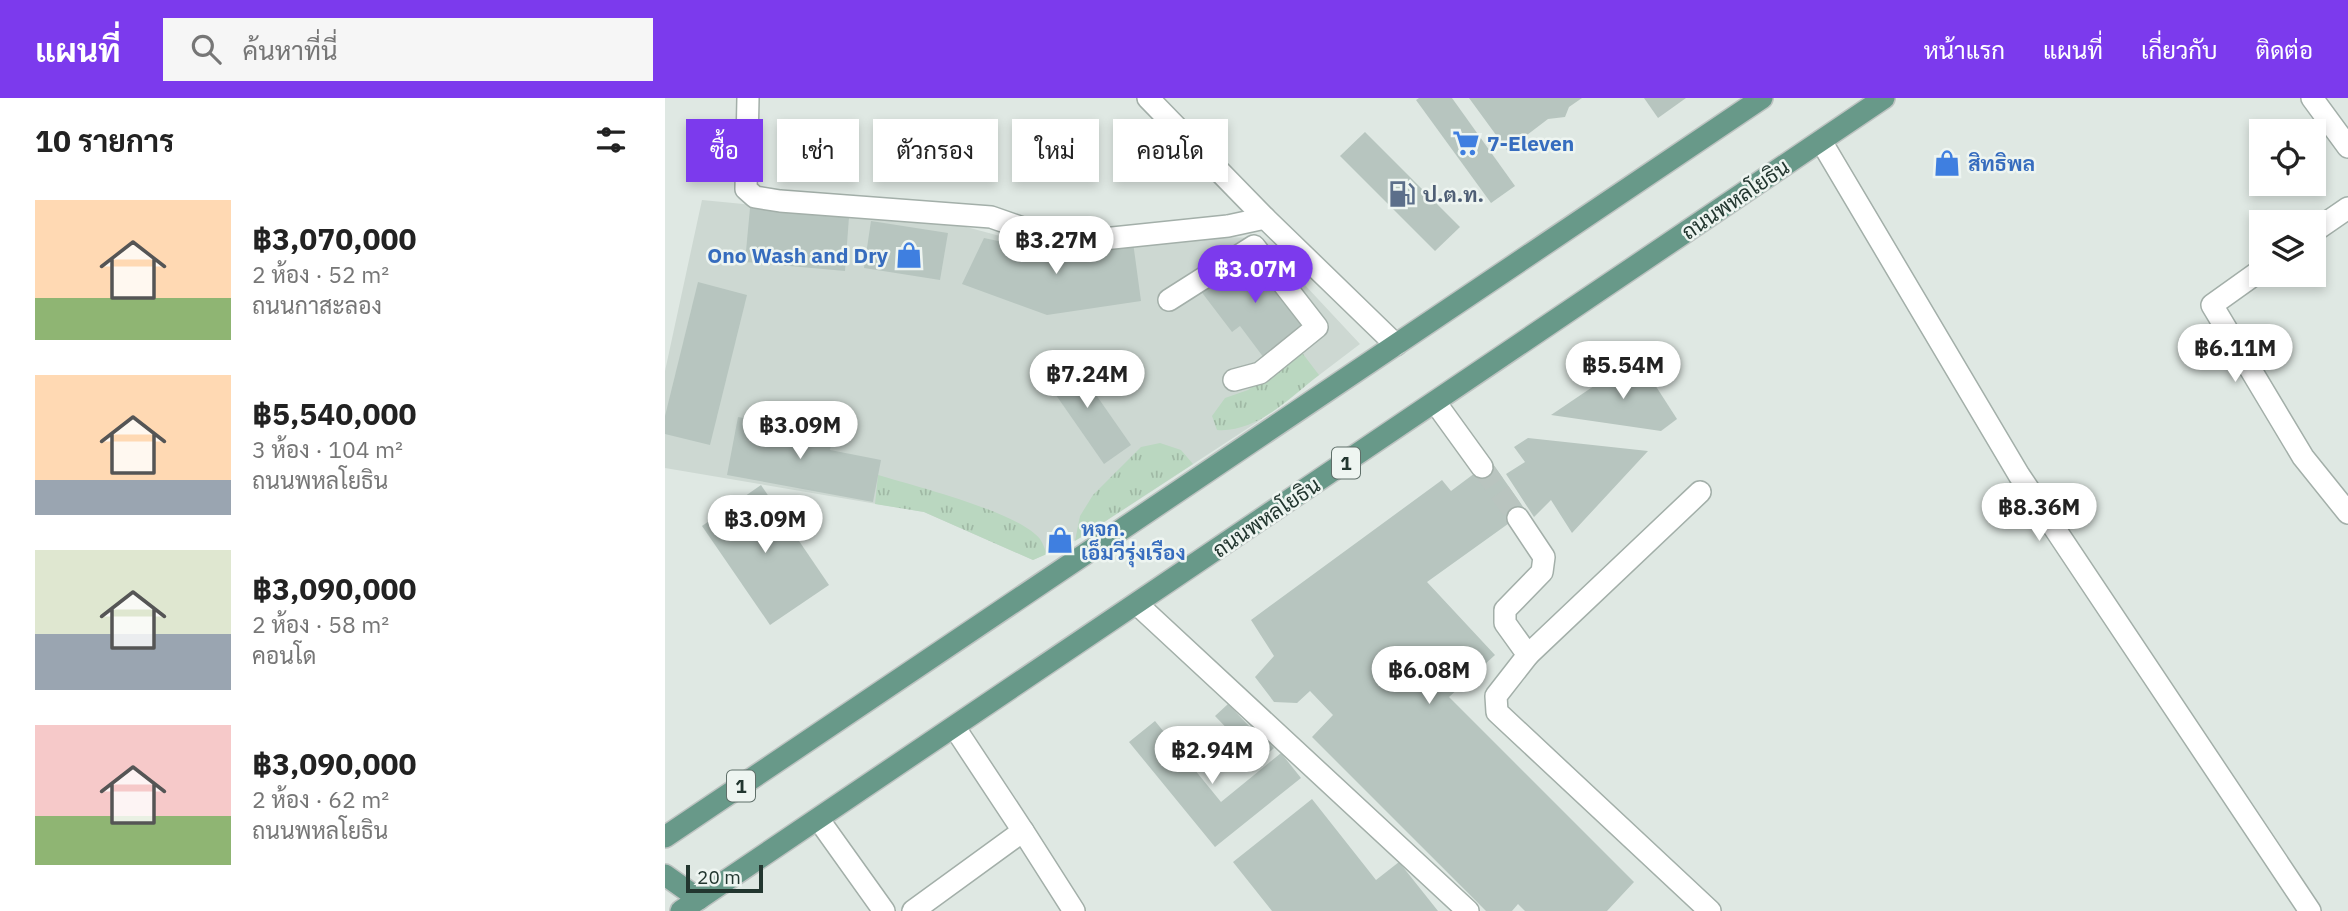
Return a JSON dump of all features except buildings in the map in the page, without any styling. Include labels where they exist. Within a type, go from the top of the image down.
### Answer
[{"type":"main road","name":"1","points":[[665,836],[1762,98]]},
{"type":"main road","name":"ถนนพหลโยธิน","points":[[681,911],[703,905],[819,820],[1884,98]]},
{"type":"main road","points":[[665,875],[703,905]]},
{"type":"street","points":[[748,98],[746,189],[755,197],[991,217],[1055,239],[1074,242],[1227,226],[1265,218]]},
{"type":"street","points":[[1148,98],[1265,218],[1397,345]]},
{"type":"street","points":[[2312,98],[2348,147]]},
{"type":"street","points":[[1821,141],[2019,475],[2310,911]]},
{"type":"street","points":[[2326,223],[2348,208]]},
{"type":"street","points":[[1169,300],[1254,246],[1317,327],[1260,373],[1234,380]]},
{"type":"street","points":[[2249,278],[2212,304],[2303,457],[2348,513]]},
{"type":"street","points":[[1436,402],[1482,467]]},
{"type":"street","points":[[1700,492],[1528,655],[1496,696],[1497,712],[1710,911]]},
{"type":"street","points":[[1518,518],[1544,557],[1542,572],[1505,610],[1505,622],[1528,655]]},
{"type":"street","points":[[1137,604],[1468,911]]},
{"type":"street","points":[[955,728],[1074,911]]},
{"type":"street","points":[[819,820],[884,911]]},
{"type":"street","points":[[913,911],[1023,831]]},
{"type":"shaded area","points":[[702,200],[955,224],[1045,248],[1183,236],[1261,238],[1360,344],[1259,421],[1080,538],[1033,560],[924,512],[665,468],[665,371]]},
{"type":"green space","points":[[1300,350],[1319,375],[1259,420],[1246,426],[1217,430],[1212,416],[1225,398],[1248,390]]},
{"type":"green space","points":[[1160,443],[1181,450],[1193,464],[1075,541],[1080,516],[1093,495],[1141,447]]},
{"type":"green space","points":[[878,475],[965,501],[1011,519],[1040,539],[1047,554],[1033,560],[924,512],[875,504]]},
{"type":"tunnel","points":[[1482,467],[1518,518]]},
{"type":"place","name":"7-Eleven","points":[[1466,143]]},
{"type":"place","name":"สิทธิพล","points":[[1947,163]]},
{"type":"place","name":"ป.ต.ท.","points":[[1402,194]]},
{"type":"place","name":"Ono Wash and Dry","points":[[909,255]]},
{"type":"place","name":"หจก. เอ็มวีรุ่งเรือง","points":[[1060,540]]}]
